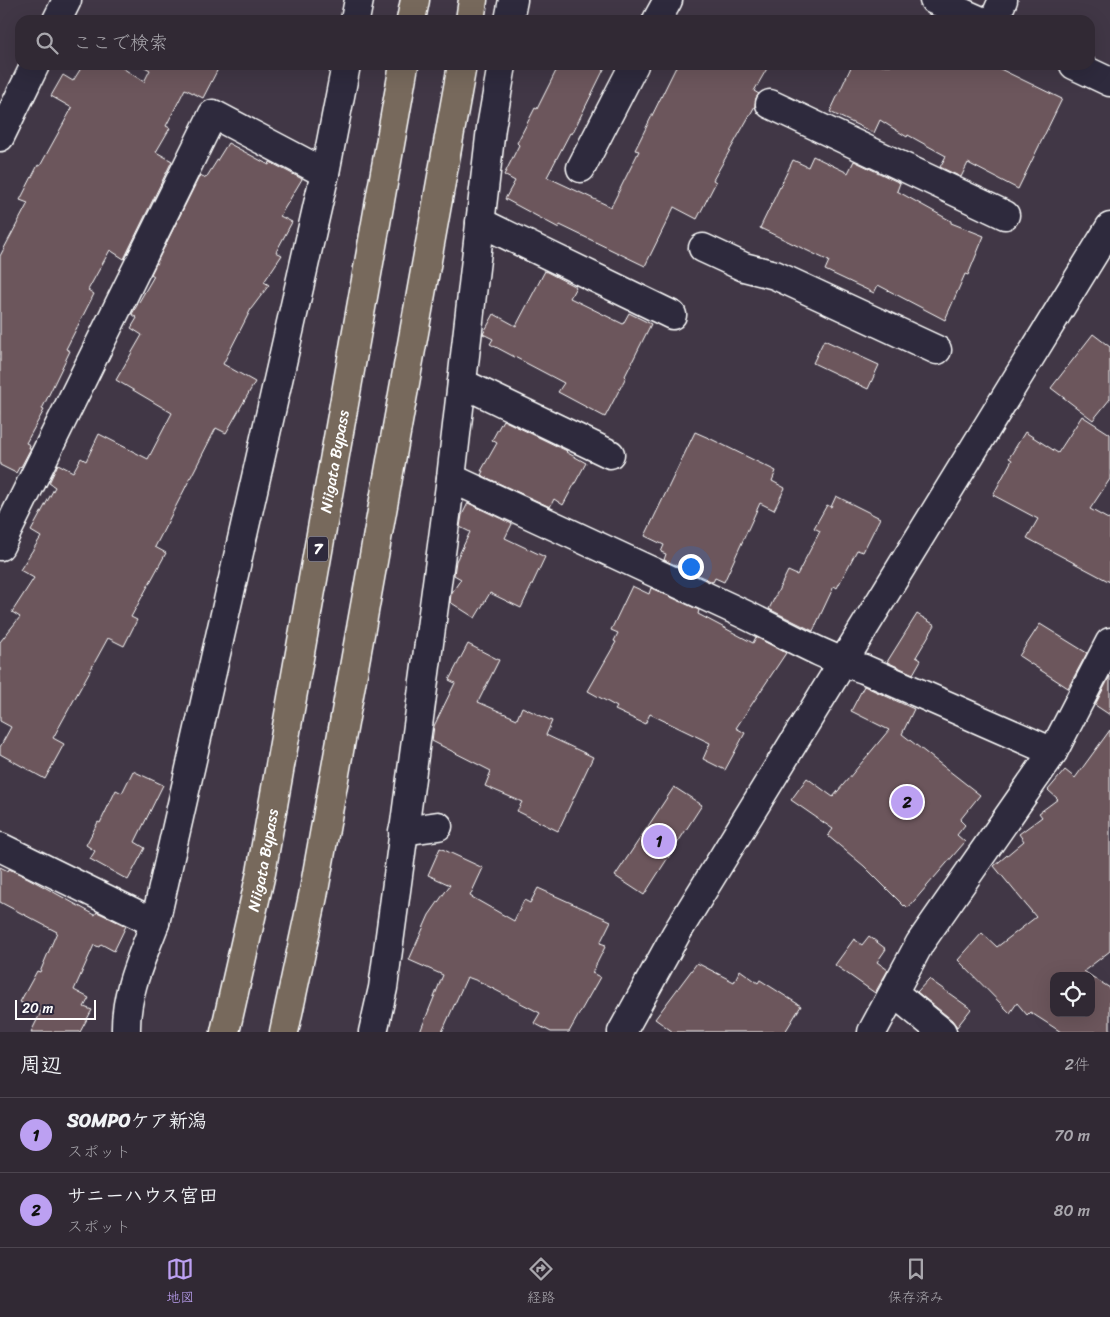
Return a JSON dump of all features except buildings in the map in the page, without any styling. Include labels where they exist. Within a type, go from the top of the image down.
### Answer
[{"type":"highway","points":[[413,15],[415,0]]},
{"type":"highway","points":[[471,15],[474,0]]},
{"type":"highway","name":"Niigata Bypass","points":[[226,1032],[261,873],[403,70]]},
{"type":"highway","points":[[284,1032],[313,896],[461,70]]},
{"type":"street","points":[[60,15],[67,0]]},
{"type":"street","points":[[356,15],[359,0]]},
{"type":"street","points":[[510,15],[513,0]]},
{"type":"street","points":[[660,15],[668,0]]},
{"type":"street","points":[[934,0],[968,15]]},
{"type":"street","points":[[996,15],[1003,0]]},
{"type":"street","points":[[0,137],[33,70]]},
{"type":"street","points":[[126,1032],[129,993],[155,924],[325,173],[345,70]]},
{"type":"street","points":[[373,1032],[383,988],[404,832],[451,478],[491,128],[501,70]]},
{"type":"street","points":[[582,168],[631,70]]},
{"type":"street","points":[[1085,70],[1110,82]]},
{"type":"street","points":[[770,104],[1005,215]]},
{"type":"street","points":[[0,546],[213,114],[325,173]]},
{"type":"street","points":[[480,222],[672,315]]},
{"type":"street","points":[[622,1032],[676,934],[1110,227]]},
{"type":"street","points":[[703,248],[744,267],[775,275],[936,350]]},
{"type":"street","points":[[462,383],[610,454]]},
{"type":"street","points":[[451,478],[739,611],[843,662],[864,668],[1053,752]]},
{"type":"street","points":[[872,1032],[920,943],[1053,752],[1110,642]]},
{"type":"street","points":[[404,832],[438,826]]},
{"type":"street","points":[[0,847],[155,924]]},
{"type":"street","points":[[894,993],[942,1032]]},
{"type":"place","name":"サニーハウス宮田","points":[[907,802]]},
{"type":"place","name":"SOMPOケア新潟","points":[[659,841]]}]
